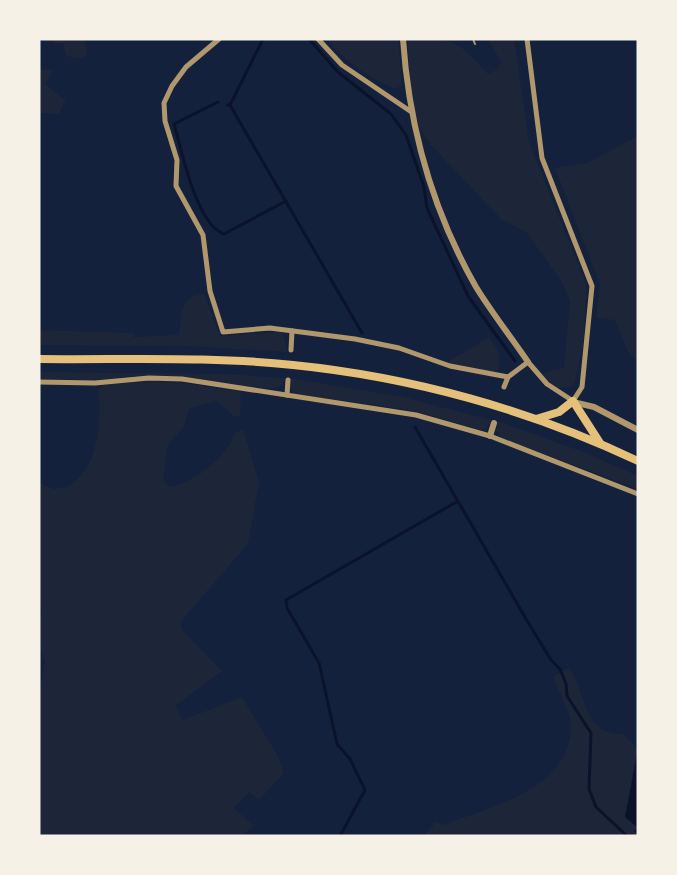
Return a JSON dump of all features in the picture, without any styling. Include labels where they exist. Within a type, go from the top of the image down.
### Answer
[{"type":"main road","points":[[39,359],[232,361],[295,365],[419,386],[536,419],[600,443],[638,461]]},
{"type":"main road","points":[[536,419],[559,412],[573,401],[600,443]]},
{"type":"street","points":[[219,39],[186,67],[172,86],[164,103],[165,121],[177,160],[176,186],[203,235],[210,291],[223,332],[270,328],[292,331],[399,348],[450,366],[508,377]]},
{"type":"street","points":[[318,39],[342,66],[410,111]]},
{"type":"street","points":[[403,39],[410,111],[418,149],[438,207],[458,253],[485,301],[528,362],[547,384],[573,401],[594,407],[638,430]]},
{"type":"street","points":[[526,39],[542,158],[592,286],[582,387],[573,401]]},
{"type":"street","points":[[291,350],[292,331]]},
{"type":"street","points":[[504,387],[508,377],[528,362]]},
{"type":"street","points":[[39,382],[95,383],[149,378],[182,380],[416,414],[490,436],[638,494]]},
{"type":"street","points":[[287,395],[288,380]]},
{"type":"street","points":[[490,436],[494,423]]},
{"type":"lane","points":[[473,39],[475,44]]},
{"type":"shaded area","points":[[52,39],[84,39],[87,54],[82,59],[66,56],[63,44],[54,43]]},
{"type":"shaded area","points":[[329,39],[398,39],[402,85],[395,89],[368,75],[336,50],[329,43]]},
{"type":"shaded area","points":[[407,39],[435,39],[453,43],[468,53],[488,74],[498,69],[501,62],[488,39],[514,39],[529,142],[587,286],[583,348],[574,385],[560,388],[542,373],[564,368],[570,301],[561,280],[527,233],[501,219],[431,145],[417,125],[413,111]]},
{"type":"shaded area","points":[[54,69],[45,84],[66,101],[60,110],[61,114],[39,113],[39,70]]},
{"type":"shaded area","points":[[638,136],[638,357],[635,359],[627,350],[615,320],[596,318],[600,284],[555,168],[587,163]]},
{"type":"shaded area","points":[[204,294],[220,336],[280,332],[284,337],[287,352],[187,346],[39,345],[39,330],[133,333],[133,337],[179,335],[186,302],[196,295]]},
{"type":"shaded area","points":[[489,337],[499,351],[498,370],[495,373],[446,363]]},
{"type":"shaded area","points":[[39,372],[225,374],[284,378],[282,386],[271,389],[150,375],[95,380],[39,379]]},
{"type":"shaded area","points":[[289,378],[403,397],[491,420],[487,428],[480,430],[416,411],[295,394],[288,385]]},
{"type":"shaded area","points":[[182,383],[237,391],[241,394],[240,417],[234,416],[217,401],[189,408],[184,427],[168,444],[163,480],[170,487],[189,480],[209,467],[225,451],[235,433],[243,429],[259,482],[248,544],[181,621],[182,630],[222,671],[175,706],[183,720],[242,697],[278,756],[284,773],[259,800],[249,792],[234,808],[254,826],[241,836],[39,836],[39,693],[45,662],[40,647],[39,618],[42,612],[39,596],[39,483],[54,489],[68,487],[87,467],[94,451],[98,429],[100,407],[98,389],[104,384]]},
{"type":"shaded area","points":[[498,421],[589,454],[638,476],[638,489],[501,438],[496,431]]},
{"type":"shaded area","points":[[565,669],[570,669],[576,679],[593,721],[610,733],[623,734],[638,749],[625,817],[638,828],[638,836],[423,836],[436,822],[443,825],[523,794],[556,768],[566,751],[571,730],[567,710],[553,677]]},
{"type":"shaded area","points":[[638,749],[638,828],[625,817]]},
{"type":"waterway","points":[[227,105],[230,105],[263,39]]},
{"type":"waterway","points":[[309,39],[338,72],[391,114],[406,135],[424,187],[427,208],[468,296],[515,361]]},
{"type":"waterway","points":[[218,102],[174,124],[198,202],[214,228],[224,234],[286,201]]},
{"type":"waterway","points":[[230,105],[362,333]]},
{"type":"waterway","points":[[415,427],[526,619],[551,660],[560,669],[566,684],[567,696],[591,733],[589,789],[596,807],[627,836]]},
{"type":"waterway","points":[[340,836],[365,790],[350,759],[337,744],[319,663],[287,608],[286,600],[458,501]]}]
